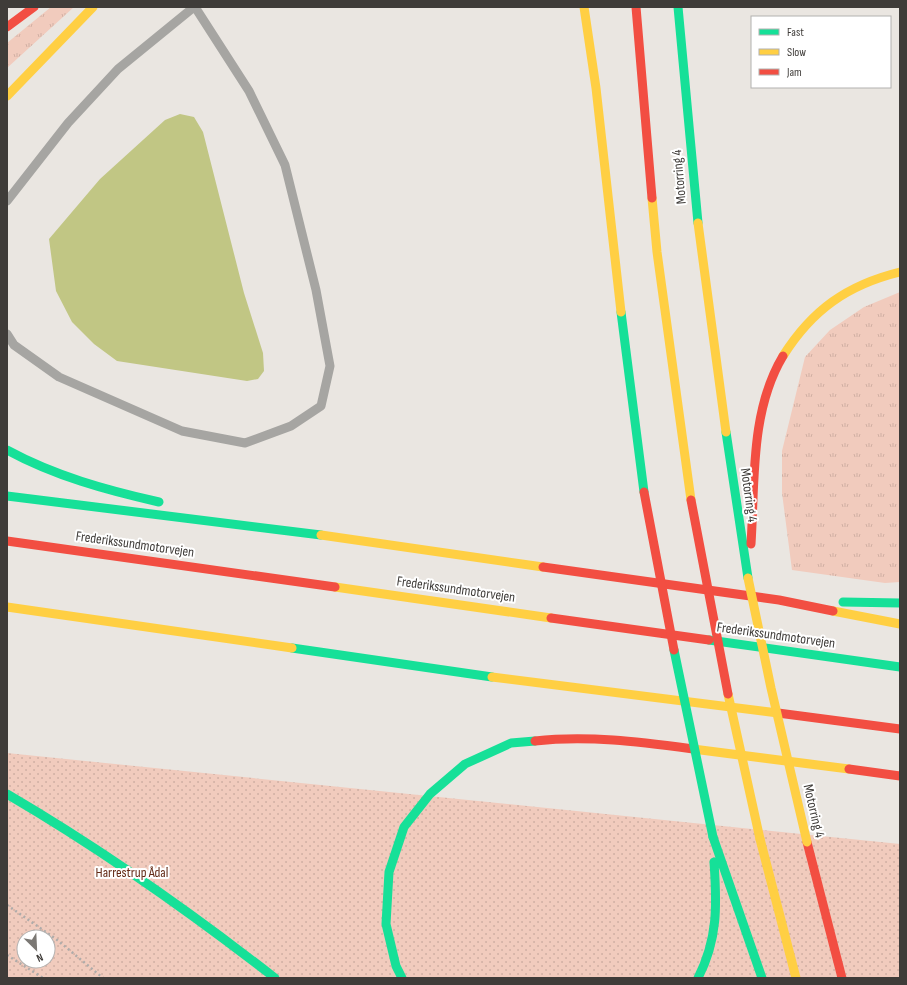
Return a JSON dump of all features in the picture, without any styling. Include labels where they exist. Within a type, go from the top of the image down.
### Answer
[{"type":"highway","points":[[7,27],[34,7]]},
{"type":"highway","points":[[7,96],[93,7]]},
{"type":"highway","points":[[584,7],[596,88],[609,216],[644,492],[677,668],[713,837],[762,978]]},
{"type":"highway","name":"Motorring 4","points":[[636,7],[657,252],[691,500],[724,675],[760,839],[796,978]]},
{"type":"highway","name":"Motorring 4","points":[[678,7],[700,247],[736,507],[748,578],[773,696],[807,842],[842,978]]},
{"type":"highway","points":[[594,14],[596,88]]},
{"type":"highway","points":[[748,578],[756,452],[764,406],[776,369],[793,340],[812,317],[841,295],[875,278],[900,272]]},
{"type":"highway","points":[[7,450],[43,470],[69,480],[100,489],[169,504]]},
{"type":"highway","points":[[7,496],[283,529],[602,576],[778,600],[900,624]]},
{"type":"highway","points":[[199,510],[283,529]]},
{"type":"highway","name":"Frederikssundmotorvejen","points":[[7,541],[900,667]]},
{"type":"highway","points":[[778,600],[900,603]]},
{"type":"highway","points":[[7,607],[472,674],[900,729]]},
{"type":"highway","points":[[402,978],[396,966],[386,924],[389,872],[404,827],[430,794],[465,764],[511,744],[560,738],[620,739],[900,776]]},
{"type":"highway","points":[[7,794],[42,814],[123,867],[234,946],[275,978]]},
{"type":"highway","points":[[698,978],[714,940],[716,899],[713,837]]},
{"type":"lane","points":[[7,200],[68,123],[118,69],[195,7],[249,91],[285,165],[316,290],[330,366],[321,406],[291,426],[245,442],[182,431],[59,377],[14,345],[7,334]]},
{"type":"path","points":[[7,905],[56,939],[103,978]]},
{"type":"path","points":[[7,955],[43,978]]},
{"type":"green space","points":[[51,7],[74,7],[7,68],[7,43]]},
{"type":"green space","points":[[900,292],[900,582],[885,583],[792,570],[782,493],[782,451],[805,357],[830,330],[864,307]]},
{"type":"green space","name":"Harrestrup Ådal","points":[[7,753],[900,844],[900,978],[7,978]]},
{"type":"shaded area","points":[[180,114],[194,117],[203,132],[244,293],[263,353],[264,371],[258,379],[247,381],[117,361],[94,344],[72,322],[56,291],[49,239],[100,179],[165,120]]},
{"type":"traffic: fast","points":[[678,7],[698,223]]},
{"type":"traffic: fast","points":[[621,312],[644,492]]},
{"type":"traffic: fast","points":[[726,432],[748,578]]},
{"type":"traffic: fast","points":[[7,450],[62,475],[159,502]]},
{"type":"traffic: fast","points":[[7,496],[321,535]]},
{"type":"traffic: fast","points":[[843,602],[900,603]]},
{"type":"traffic: fast","points":[[709,640],[900,667]]},
{"type":"traffic: fast","points":[[292,648],[492,677]]},
{"type":"traffic: fast","points":[[674,650],[713,837]]},
{"type":"traffic: fast","points":[[402,978],[396,966],[386,924],[389,872],[404,827],[430,794],[465,764],[511,743],[535,741]]},
{"type":"traffic: fast","points":[[7,794],[42,815],[144,882],[275,978]]},
{"type":"traffic: fast","points":[[713,837],[762,978]]},
{"type":"traffic: fast","points":[[698,978],[705,964],[715,922],[716,893],[714,862]]},
{"type":"traffic: slow","points":[[7,96],[93,7]]},
{"type":"traffic: slow","points":[[584,7],[596,88],[621,312]]},
{"type":"traffic: slow","points":[[652,198],[657,252],[691,500]]},
{"type":"traffic: slow","points":[[698,223],[726,432]]},
{"type":"traffic: slow","points":[[783,356],[806,325],[832,302],[863,284],[900,272]]},
{"type":"traffic: slow","points":[[321,535],[543,567]]},
{"type":"traffic: slow","points":[[748,578],[771,688],[807,842]]},
{"type":"traffic: slow","points":[[335,587],[551,618]]},
{"type":"traffic: slow","points":[[7,607],[292,648]]},
{"type":"traffic: slow","points":[[833,611],[900,624]]},
{"type":"traffic: slow","points":[[492,677],[778,713]]},
{"type":"traffic: slow","points":[[728,694],[760,839]]},
{"type":"traffic: slow","points":[[693,749],[849,769]]},
{"type":"traffic: slow","points":[[760,839],[796,978]]},
{"type":"traffic: jam","points":[[7,27],[34,7]]},
{"type":"traffic: jam","points":[[636,7],[652,198]]},
{"type":"traffic: jam","points":[[751,544],[754,472],[759,423],[772,377],[783,356]]},
{"type":"traffic: jam","points":[[644,492],[674,650]]},
{"type":"traffic: jam","points":[[691,500],[728,694]]},
{"type":"traffic: jam","points":[[7,541],[335,587]]},
{"type":"traffic: jam","points":[[543,567],[779,600],[833,611]]},
{"type":"traffic: jam","points":[[551,618],[709,640]]},
{"type":"traffic: jam","points":[[778,713],[900,729]]},
{"type":"traffic: jam","points":[[535,741],[555,739],[614,740],[693,749]]},
{"type":"traffic: jam","points":[[849,769],[900,776]]},
{"type":"traffic: jam","points":[[807,842],[842,978]]}]
